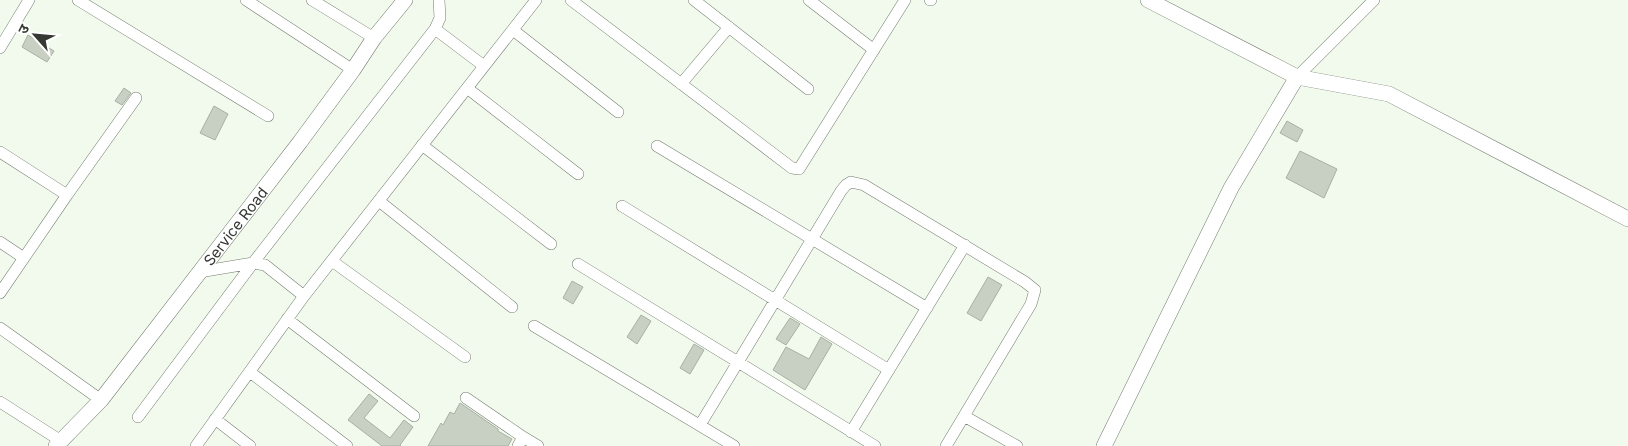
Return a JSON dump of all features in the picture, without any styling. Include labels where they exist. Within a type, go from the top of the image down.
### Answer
[{"type":"street","points":[[78,0],[268,116]]},
{"type":"street","points":[[246,0],[354,70]]},
{"type":"street","points":[[312,0],[374,38]]},
{"type":"street","name":"Service Road","points":[[58,443],[101,400],[300,142],[354,70],[374,38],[405,0]]},
{"type":"street","points":[[138,417],[253,263],[435,29],[440,18],[439,0]]},
{"type":"street","points":[[196,446],[304,296],[536,0]]},
{"type":"street","points":[[571,0],[792,168],[799,169],[905,0]]},
{"type":"street","points":[[694,0],[808,89]]},
{"type":"street","points":[[809,0],[874,50]]},
{"type":"street","points":[[1148,0],[1297,77],[1390,94],[1628,219]]},
{"type":"street","points":[[1104,446],[1231,188],[1297,77],[1374,0]]},
{"type":"street","points":[[0,48],[23,2]]},
{"type":"street","points":[[681,84],[729,27]]},
{"type":"street","points":[[435,29],[484,66]]},
{"type":"street","points":[[513,30],[618,112]]},
{"type":"street","points":[[467,88],[578,174]]},
{"type":"street","points":[[0,293],[136,98]]},
{"type":"street","points":[[422,145],[551,244]]},
{"type":"street","points":[[657,146],[927,308]]},
{"type":"street","points":[[0,152],[67,195]]},
{"type":"street","points":[[700,424],[842,191],[846,185],[852,182],[864,185],[1025,282],[1035,290],[1031,304],[946,446]]},
{"type":"street","points":[[379,201],[512,307]]},
{"type":"street","points":[[622,206],[889,370]]},
{"type":"street","points":[[0,242],[24,258]]},
{"type":"street","points":[[851,432],[965,246]]},
{"type":"street","points":[[332,261],[465,358]]},
{"type":"street","points":[[199,272],[253,263],[265,264],[304,296]]},
{"type":"street","points":[[578,264],[875,446]]},
{"type":"street","points":[[287,319],[414,416]]},
{"type":"street","points":[[534,326],[734,446]]},
{"type":"street","points":[[0,328],[101,400]]},
{"type":"street","points":[[250,372],[347,446]]},
{"type":"street","points":[[466,398],[521,442],[538,446]]},
{"type":"street","points":[[0,402],[58,443]]},
{"type":"street","points":[[964,416],[1017,446]]},
{"type":"street","points":[[215,419],[250,446]]},
{"type":"building","points":[[28,35],[54,51],[47,62],[22,47]]},
{"type":"building","points":[[124,88],[131,93],[122,105],[115,101]]},
{"type":"building","points":[[214,106],[228,114],[215,140],[200,133]]},
{"type":"building","points":[[1287,121],[1303,130],[1297,142],[1280,133]]},
{"type":"building","points":[[1300,151],[1337,169],[1324,198],[1286,178]]},
{"type":"building","points":[[988,277],[1002,285],[981,321],[967,313]]},
{"type":"building","points":[[572,281],[583,287],[573,304],[563,298]]},
{"type":"building","points":[[641,315],[651,321],[637,344],[627,337]]},
{"type":"building","points":[[790,318],[800,324],[786,345],[776,339]]},
{"type":"building","points":[[821,337],[832,344],[805,390],[773,370],[786,347],[809,359]]},
{"type":"building","points":[[694,344],[704,350],[690,374],[680,368]]},
{"type":"building","points":[[369,394],[378,401],[364,418],[390,438],[404,420],[413,427],[401,446],[382,446],[348,420]]},
{"type":"building","points":[[460,403],[512,439],[508,446],[428,446],[441,423],[443,425],[450,412],[454,414]]}]
